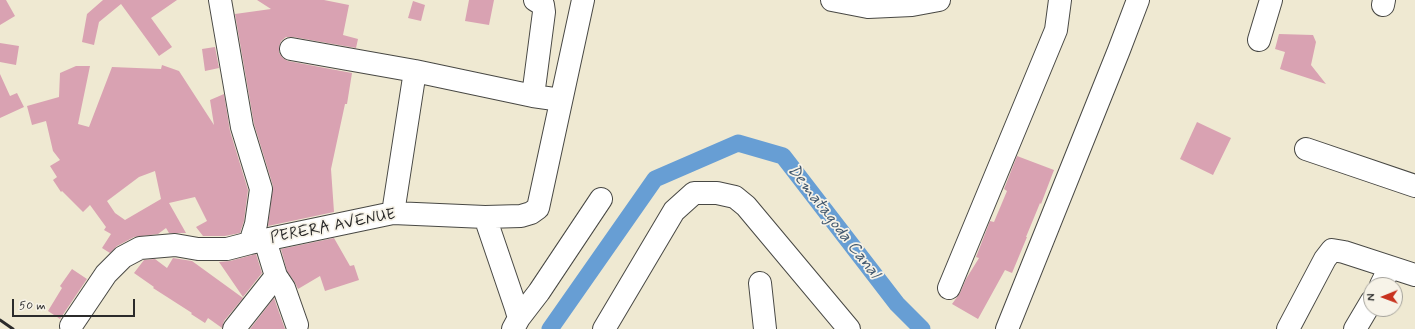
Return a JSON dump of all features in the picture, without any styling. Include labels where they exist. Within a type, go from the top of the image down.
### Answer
[{"type":"street","points":[[220,0],[242,127],[261,189],[256,224],[257,242],[284,288],[297,325]]},
{"type":"street","name":"PERERA AVENUE","points":[[71,326],[106,274],[123,257],[140,248],[175,245],[198,249],[226,249],[393,213],[485,218],[521,216],[531,213],[538,208],[583,0]]},
{"type":"street","points":[[832,0],[868,7],[912,5],[938,0]]},
{"type":"street","points":[[949,288],[1056,30],[1060,0]]},
{"type":"street","points":[[1007,329],[1138,0]]},
{"type":"street","points":[[1259,40],[1271,0]]},
{"type":"street","points":[[533,96],[540,6]]},
{"type":"street","points":[[291,50],[415,71],[533,96],[561,100]]},
{"type":"street","points":[[393,213],[415,71]]},
{"type":"street","points":[[1306,149],[1415,186]]},
{"type":"street","points":[[604,329],[674,211],[694,193],[717,193],[734,197],[746,206],[849,329]]},
{"type":"street","points":[[516,323],[539,292],[601,199]]},
{"type":"street","points":[[485,218],[516,308],[516,323]]},
{"type":"street","points":[[1288,329],[1325,259],[1332,250],[1344,252],[1386,276],[1415,275]]},
{"type":"street","points":[[234,329],[276,276]]},
{"type":"street","points":[[760,283],[765,329]]},
{"type":"street","points":[[1355,329],[1363,316]]},
{"type":"building","points":[[0,0],[6,0],[15,16],[0,25]]},
{"type":"building","points":[[103,0],[177,0],[151,18],[172,47],[159,56],[121,4],[99,22],[94,45],[82,42],[87,14]]},
{"type":"building","points":[[257,0],[324,0],[349,5],[343,35],[358,39],[356,48],[293,37],[286,37],[281,41],[279,53],[288,61],[352,73],[347,104],[345,104],[331,169],[334,212],[268,226],[273,186],[254,124],[235,14],[271,9]]},
{"type":"building","points":[[469,0],[494,0],[489,25],[465,21]]},
{"type":"building","points":[[413,1],[425,5],[421,21],[408,18]]},
{"type":"building","points":[[1279,34],[1313,35],[1316,42],[1311,65],[1326,84],[1280,69],[1285,52],[1275,49]]},
{"type":"building","points":[[0,43],[19,46],[16,65],[0,62]]},
{"type":"building","points":[[215,47],[219,68],[205,71],[202,49]]},
{"type":"building","points":[[162,65],[179,71],[214,125],[210,100],[224,94],[230,131],[248,190],[244,221],[240,233],[225,236],[203,236],[196,227],[207,221],[195,197],[169,203],[186,233],[169,233],[166,228],[158,234],[134,237],[117,246],[110,253],[102,248],[111,234],[104,230],[106,227],[90,205],[83,212],[62,191],[61,192],[53,180],[57,177],[50,166],[60,160],[53,151],[46,121],[32,125],[27,106],[59,97],[60,73],[76,66],[90,66],[78,124],[89,127],[112,67],[161,69]],"holes":[[[155,171],[161,199],[125,220],[115,213],[107,201],[139,177]]]},
{"type":"building","points":[[0,74],[10,96],[17,93],[24,107],[0,118]]},
{"type":"building","points":[[1197,122],[1231,138],[1213,175],[1180,159]]},
{"type":"building","points":[[1017,156],[1054,170],[1012,273],[1005,270],[978,319],[952,304],[960,293],[966,279],[979,258],[976,257],[990,221],[994,222],[1007,191],[1004,189]]},
{"type":"building","points":[[334,238],[350,266],[354,265],[359,280],[325,291],[320,276],[298,289],[287,271],[281,249]]},
{"type":"building","points":[[256,254],[262,273],[243,297],[219,262],[230,261]]},
{"type":"building","points":[[173,258],[192,261],[243,298],[224,321],[222,328],[208,318],[205,323],[153,288],[154,287],[134,273],[144,260],[155,259],[167,268]]},
{"type":"building","points":[[72,269],[87,279],[60,319],[48,311],[62,288],[60,286]]},
{"type":"building","points":[[274,298],[285,329],[250,329]]},
{"type":"waterway","name":"Dematagoda Canal","points":[[550,329],[655,179],[738,143],[783,156],[897,304],[922,329]]},
{"type":"railway","points":[[0,320],[13,329]]}]
